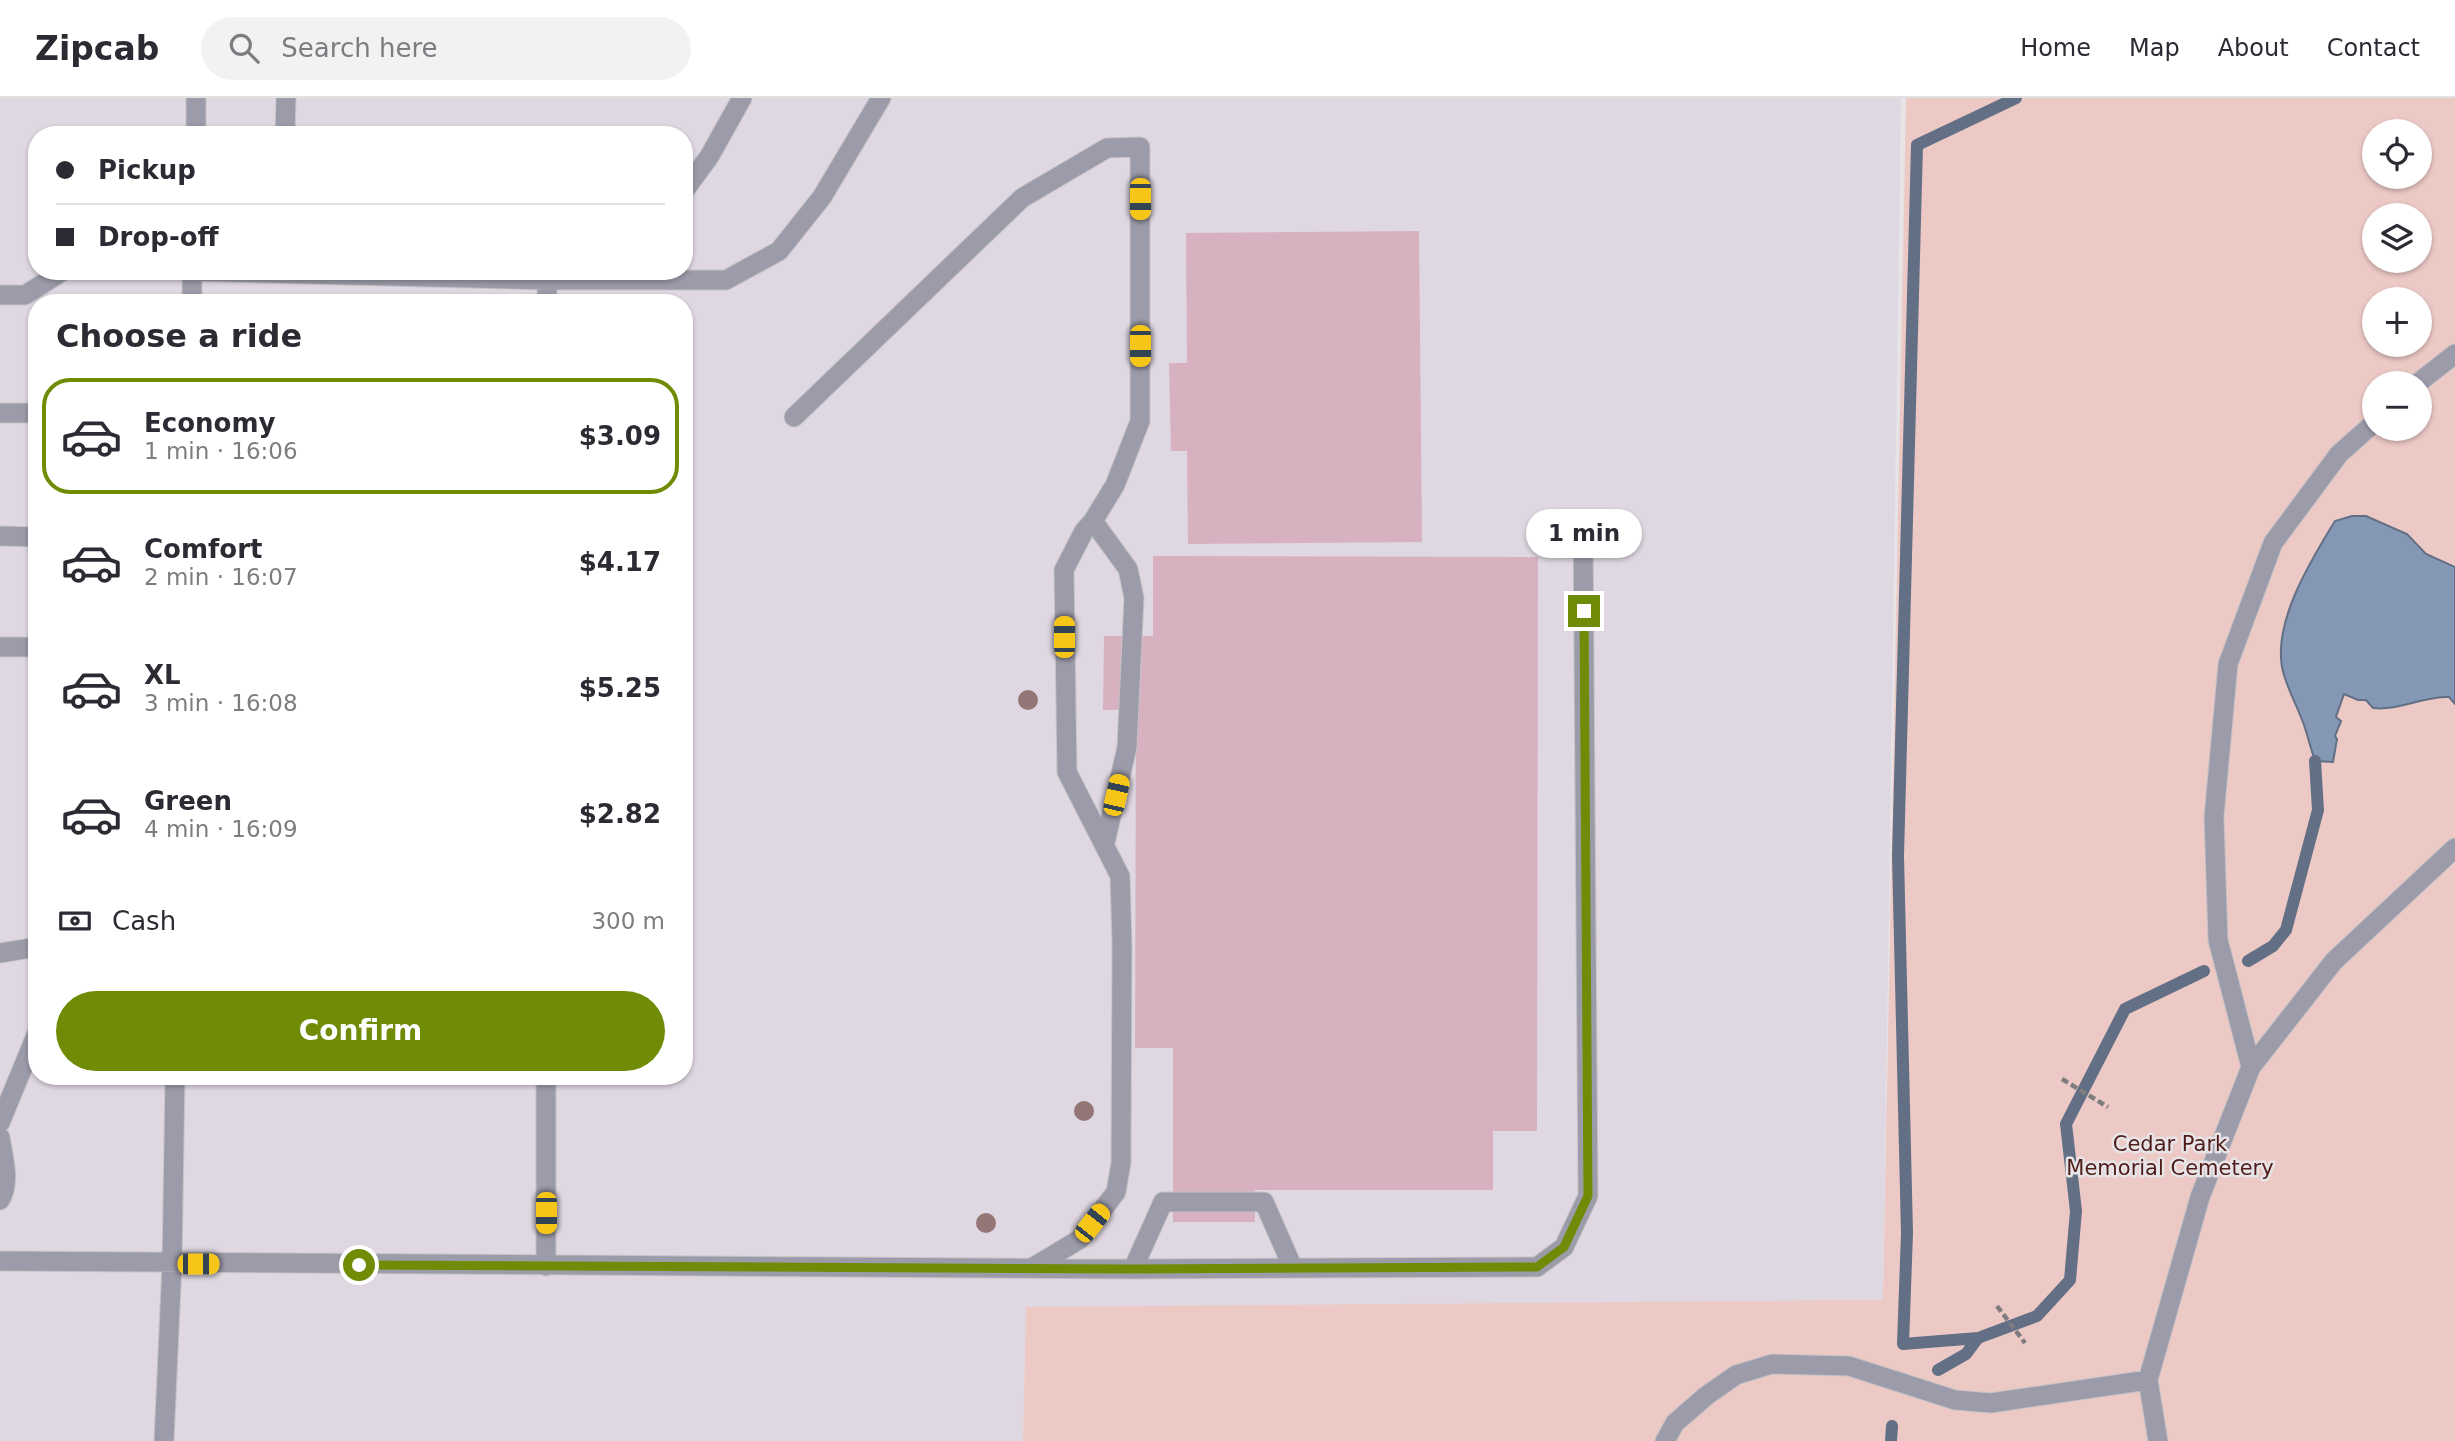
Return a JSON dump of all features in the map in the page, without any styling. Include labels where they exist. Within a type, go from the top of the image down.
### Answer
[{"type":"lane","points":[[196,98],[196,126]]},
{"type":"lane","points":[[285,126],[286,98]]},
{"type":"lane","points":[[693,179],[709,157],[742,98]]},
{"type":"lane","points":[[693,279],[726,280],[779,251],[822,197],[881,98]]},
{"type":"lane","points":[[793,417],[1022,198],[1107,148],[1140,148],[1140,421],[1115,485],[1084,531],[1064,570],[1067,772],[1120,876],[1121,1163],[1116,1192],[1080,1239],[1031,1268]]},
{"type":"lane","points":[[0,295],[25,295],[49,280]]},
{"type":"lane","points":[[2432,372],[2455,354]]},
{"type":"lane","points":[[0,414],[28,413]]},
{"type":"lane","points":[[2251,1067],[2218,940],[2214,817],[2228,664],[2273,543],[2339,454],[2362,434]]},
{"type":"lane","points":[[1093,521],[1128,569],[1134,598],[1127,747],[1105,843]]},
{"type":"lane","points":[[0,1261],[1133,1269],[1537,1267],[1564,1247],[1588,1196],[1583,528]]},
{"type":"lane","points":[[0,536],[28,537]]},
{"type":"lane","points":[[0,647],[28,647]]},
{"type":"lane","points":[[2158,1441],[2148,1380],[2200,1197],[2251,1067],[2334,961],[2455,848]]},
{"type":"lane","points":[[0,953],[28,948]]},
{"type":"lane","points":[[0,1123],[28,1055]]},
{"type":"lane","points":[[164,1441],[172,1264],[175,1085]]},
{"type":"lane","points":[[545,1266],[546,1085]]},
{"type":"lane","points":[[0,1137],[5,1169],[5,1193],[0,1200]]},
{"type":"lane","points":[[1133,1269],[1163,1202],[1264,1202],[1293,1268]]},
{"type":"lane","points":[[1665,1441],[1675,1423],[1706,1396],[1736,1376],[1772,1364],[1849,1366],[1955,1400],[1991,1403],[2148,1380]]},
{"type":"path","points":[[2062,1079],[2108,1107]]},
{"type":"path","points":[[1997,1306],[2025,1343]]},
{"type":"shaded area","points":[[0,98],[1901,98],[1883,1301],[1026,1307],[1023,1441],[0,1441]]},
{"type":"green space","name":"Cedar Park Memorial Cemetery","points":[[1906,98],[2455,98],[2455,1441],[1023,1441],[1026,1307],[1883,1300]]},
{"type":"water","points":[[2352,516],[2366,516],[2407,534],[2426,554],[2455,567],[2455,704],[2449,697],[2439,697],[2392,707],[2373,708],[2366,700],[2358,700],[2344,694],[2336,717],[2341,721],[2335,736],[2337,739],[2333,762],[2315,761],[2284,675],[2282,636],[2295,595],[2315,555],[2335,521]]},
{"type":"building","points":[[1419,231],[1422,542],[1188,544],[1187,451],[1171,451],[1169,363],[1187,363],[1186,233]]},
{"type":"building","points":[[1153,556],[1538,557],[1537,1131],[1493,1131],[1493,1190],[1255,1190],[1255,1222],[1173,1222],[1173,1048],[1135,1048],[1136,710],[1103,710],[1104,636],[1153,636]]},
{"type":"waterway","points":[[2016,98],[1917,145],[1898,856],[1907,1233],[1903,1344],[1978,1338],[2037,1316],[2070,1280],[2076,1211],[2066,1124],[2125,1009],[2204,971]]},
{"type":"waterway","points":[[2248,961],[2273,946],[2286,930],[2318,810],[2315,761]]},
{"type":"waterway","points":[[1938,1370],[1966,1354],[1978,1338]]},
{"type":"waterway","points":[[1891,1441],[1892,1426]]},
{"type":"route","points":[[359,1265],[1133,1269],[1537,1267],[1564,1247],[1588,1196],[1584,611]]}]
